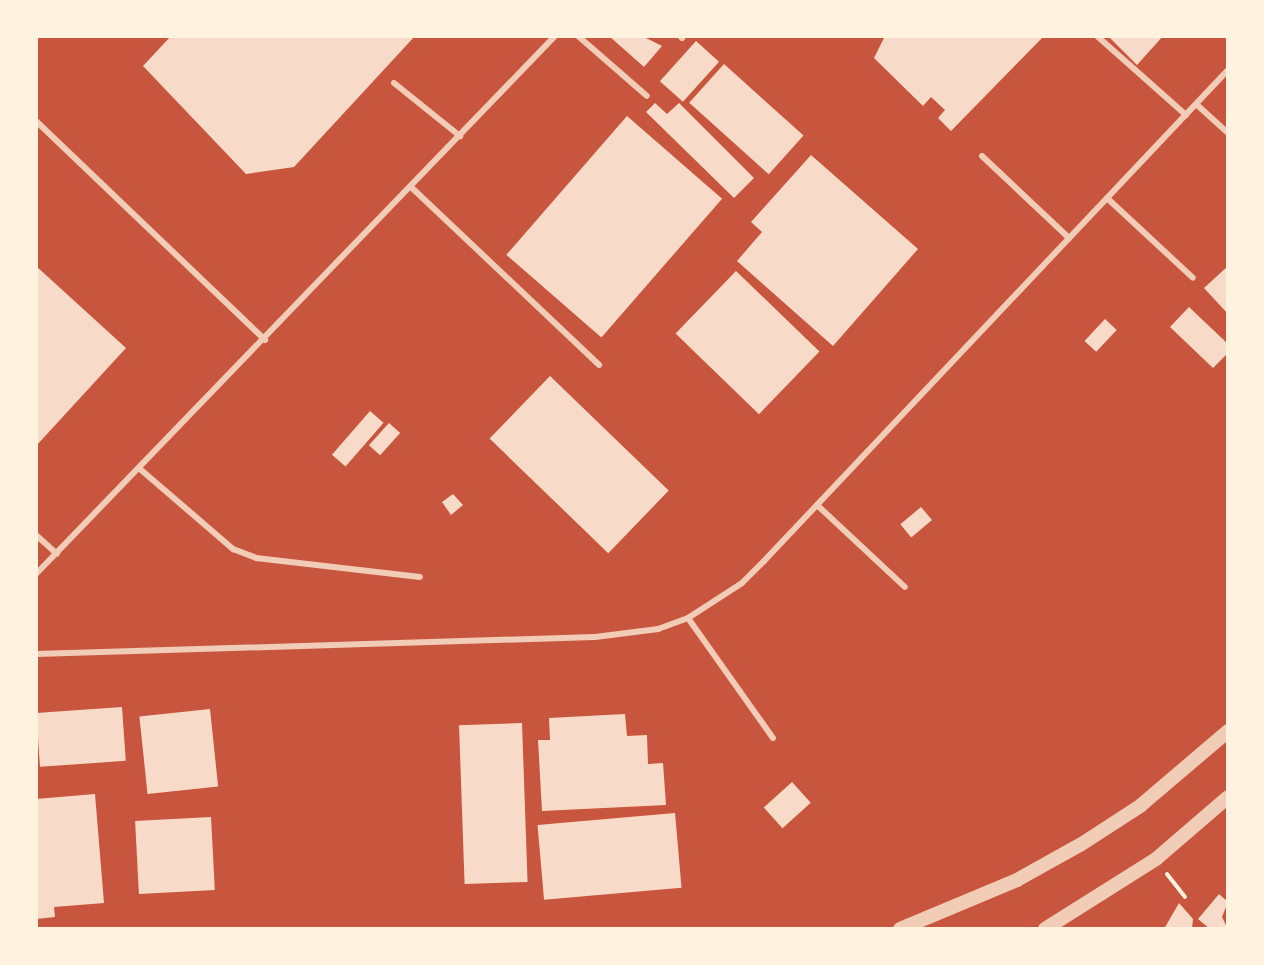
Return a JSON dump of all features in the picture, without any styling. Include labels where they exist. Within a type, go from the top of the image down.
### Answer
[{"type":"street","points":[[900,929],[1017,880],[1080,845],[1140,806],[1228,731]]},
{"type":"street","points":[[1045,929],[1156,859],[1228,797]]},
{"type":"lane","points":[[36,574],[555,36]]},
{"type":"lane","points":[[578,36],[647,96]]},
{"type":"lane","points":[[1097,36],[1186,115]]},
{"type":"lane","points":[[36,654],[595,637],[658,629],[688,618],[742,583],[1228,70]]},
{"type":"lane","points":[[394,83],[460,136]]},
{"type":"lane","points":[[1196,104],[1228,133]]},
{"type":"lane","points":[[36,121],[265,340]]},
{"type":"lane","points":[[982,156],[1069,238]]},
{"type":"lane","points":[[411,187],[599,365]]},
{"type":"lane","points":[[1107,198],[1193,278]]},
{"type":"lane","points":[[140,469],[233,549],[256,558],[420,577]]},
{"type":"lane","points":[[817,505],[905,587]]},
{"type":"lane","points":[[36,535],[57,554]]},
{"type":"lane","points":[[688,618],[773,738]]},
{"type":"path","points":[[1156,859],[1185,897]]},
{"type":"building","points":[[171,36],[415,36],[294,167],[246,174],[143,66]]},
{"type":"building","points":[[609,36],[642,36],[662,46],[644,67]]},
{"type":"building","points":[[885,36],[1044,36],[951,131],[938,118],[945,110],[931,97],[923,106],[874,58]]},
{"type":"building","points":[[1108,36],[1163,36],[1137,65]]},
{"type":"building","points":[[696,41],[719,62],[683,102],[660,81]]},
{"type":"building","points":[[724,64],[804,136],[769,174],[689,103]]},
{"type":"building","points":[[655,103],[667,114],[679,103],[754,178],[734,198],[646,112]]},
{"type":"building","points":[[627,116],[722,199],[601,338],[506,255]]},
{"type":"building","points":[[811,155],[918,249],[833,346],[737,261],[762,232],[751,222]]},
{"type":"building","points":[[36,266],[126,348],[36,446]]},
{"type":"building","points":[[1228,266],[1228,314],[1204,288]]},
{"type":"building","points":[[736,271],[819,352],[759,414],[676,334]]},
{"type":"building","points":[[1189,307],[1228,344],[1228,353],[1213,368],[1170,327]]},
{"type":"building","points":[[1105,319],[1117,330],[1096,352],[1085,341]]},
{"type":"building","points":[[550,376],[669,491],[608,553],[490,439]]},
{"type":"building","points":[[370,411],[384,423],[346,467],[332,455]]},
{"type":"building","points":[[389,423],[400,433],[380,455],[369,445]]},
{"type":"building","points":[[453,494],[463,505],[451,515],[442,502]]},
{"type":"building","points":[[921,507],[932,520],[911,537],[900,524]]},
{"type":"building","points":[[122,707],[126,761],[40,767],[36,713]]},
{"type":"building","points":[[210,709],[218,787],[148,794],[139,716]]},
{"type":"building","points":[[625,714],[627,736],[647,735],[648,764],[663,763],[666,805],[542,811],[538,740],[550,740],[549,718]]},
{"type":"building","points":[[522,723],[528,882],[465,884],[459,725]]},
{"type":"building","points":[[792,782],[811,803],[782,828],[764,807]]},
{"type":"building","points":[[95,794],[104,903],[54,907],[55,917],[36,919],[36,799]]},
{"type":"building","points":[[675,813],[682,888],[544,900],[538,825]]},
{"type":"building","points":[[211,817],[215,890],[139,894],[135,821]]},
{"type":"building","points":[[1219,894],[1228,902],[1222,917],[1228,929],[1210,929],[1198,919]]},
{"type":"building","points":[[1179,903],[1193,919],[1192,929],[1164,929]]}]
